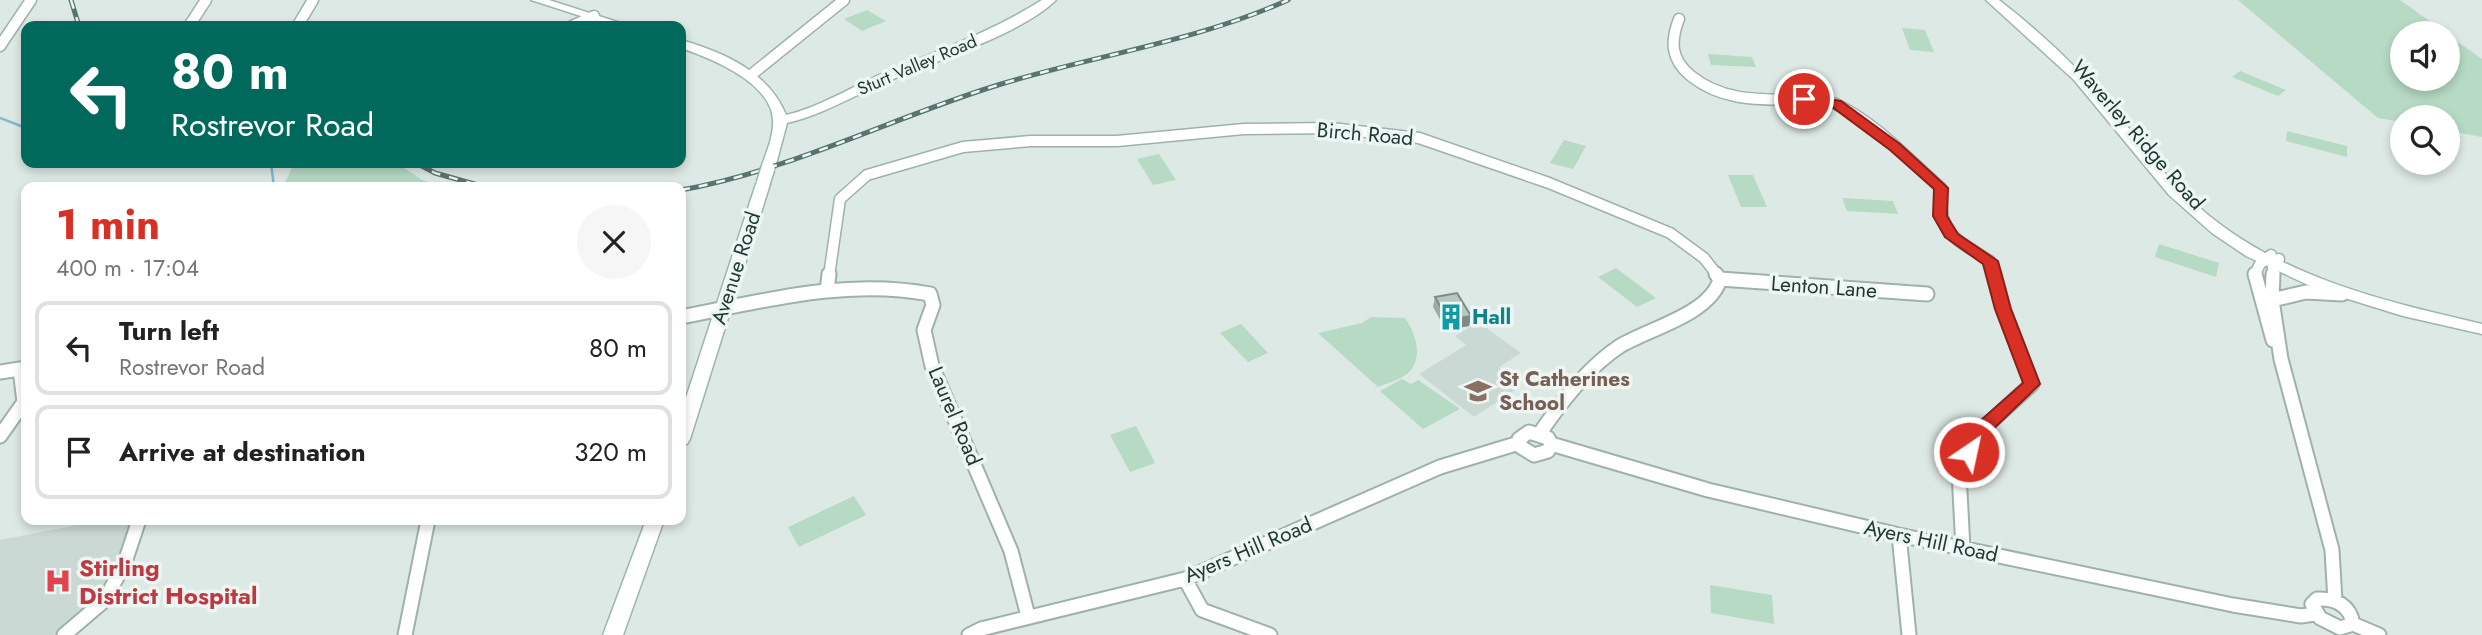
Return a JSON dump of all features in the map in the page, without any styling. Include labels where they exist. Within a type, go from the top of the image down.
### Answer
[{"type":"street","points":[[0,46],[31,0]]},
{"type":"street","points":[[192,21],[206,0]]},
{"type":"street","points":[[300,21],[313,0]]},
{"type":"street","points":[[537,0],[609,21]]},
{"type":"street","points":[[751,75],[844,0]]},
{"type":"street","name":"Sturt Valley Road","points":[[780,120],[807,113],[886,77],[952,52],[1050,0]]},
{"type":"street","name":"Waverley Ridge Road","points":[[1992,0],[2086,86],[2185,203],[2221,234],[2353,296]]},
{"type":"street","points":[[583,21],[594,16]]},
{"type":"street","points":[[1679,19],[1671,48],[1678,65],[1697,82],[1715,94],[1732,99],[1787,98],[1836,104],[1895,147],[1941,188],[1940,216],[1953,237],[1990,261],[2003,309],[2032,384],[1978,433],[1959,472],[1963,549]]},
{"type":"street","points":[[686,46],[736,65],[751,75],[778,110],[780,120]]},
{"type":"street","name":"Avenue Road","points":[[686,423],[765,176],[780,120]]},
{"type":"street","name":"Birch Road","points":[[827,292],[840,199],[867,175],[977,146],[1031,141],[1117,141],[1244,129],[1331,128],[1419,138],[1549,183],[1670,233],[1704,258],[1720,279]]},
{"type":"street","points":[[2272,259],[2272,300],[2281,359]]},
{"type":"street","points":[[2272,259],[2254,277],[2256,288],[2281,359],[2332,550],[2336,601]]},
{"type":"street","name":"Waverley Ridge Road","points":[[2272,259],[2355,291],[2482,326]]},
{"type":"street","points":[[1540,433],[1564,398],[1619,347],[1696,309],[1718,287],[1720,279]]},
{"type":"street","name":"Lenton Lane","points":[[1720,279],[1927,294]]},
{"type":"street","name":"Laurel Road","points":[[686,316],[827,292],[905,287],[930,294],[933,305],[924,330],[932,366],[1011,551],[1028,617]]},
{"type":"street","name":"Waverley Ridge Road","points":[[2272,300],[2306,292],[2353,296],[2482,326]]},
{"type":"street","points":[[0,372],[21,368]]},
{"type":"street","points":[[0,436],[21,405]]},
{"type":"street","points":[[1525,433],[1540,433],[1551,444],[1548,452],[1539,455],[1529,453],[1519,443],[1525,433]]},
{"type":"street","name":"Ayers Hill Road","points":[[969,635],[981,629],[1185,579],[1440,467],[1519,443]]},
{"type":"street","name":"Ayers Hill Road","points":[[1551,444],[1708,490],[1899,535],[2233,606],[2301,615],[2315,614],[2340,628],[2353,624],[2379,635]]},
{"type":"street","points":[[64,635],[105,600],[125,562],[137,525]]},
{"type":"street","points":[[405,635],[427,525]]},
{"type":"street","points":[[613,635],[653,525]]},
{"type":"street","points":[[1899,535],[1909,612],[1909,635]]},
{"type":"street","points":[[1185,579],[1202,610],[1270,635]]},
{"type":"street","points":[[2315,614],[2312,604],[2317,599],[2336,601],[2351,612],[2353,624]]},
{"type":"shaded area","points":[[1478,322],[1521,353],[1499,367],[1511,376],[1503,381],[1515,390],[1474,417],[1419,374],[1466,345],[1455,336]]},
{"type":"shaded area","name":"Stirling District Hospital","points":[[78,525],[137,525],[105,600],[65,635],[0,635],[0,540]]},
{"type":"green space","points":[[2238,0],[2400,0],[2429,21],[2390,21],[2390,91],[2460,91],[2460,43],[2482,59],[2482,137],[2460,133],[2460,105],[2390,105],[2390,120],[2378,118]]},
{"type":"green space","points":[[867,10],[886,21],[862,31],[844,19]]},
{"type":"green space","points":[[1902,28],[1925,30],[1934,52],[1910,50]]},
{"type":"green space","points":[[1708,54],[1752,57],[1756,67],[1711,65]]},
{"type":"green space","points":[[2240,71],[2286,90],[2278,96],[2232,77]]},
{"type":"green space","points":[[2287,131],[2347,146],[2347,157],[2286,141]]},
{"type":"green space","points":[[1564,140],[1586,146],[1573,169],[1550,163]]},
{"type":"green space","points":[[1159,154],[1176,180],[1153,185],[1137,159]]},
{"type":"green space","points":[[292,168],[404,168],[429,182],[285,182]]},
{"type":"green space","points":[[1728,175],[1753,175],[1767,207],[1741,207]]},
{"type":"green space","points":[[1842,198],[1893,201],[1898,214],[1847,211]]},
{"type":"green space","points":[[2159,244],[2219,263],[2216,277],[2155,257]]},
{"type":"green space","points":[[1616,268],[1656,298],[1637,307],[1598,277]]},
{"type":"green space","points":[[1371,317],[1405,318],[1412,330],[1417,352],[1414,366],[1409,372],[1378,387],[1318,333],[1362,323]]},
{"type":"green space","points":[[1241,324],[1268,353],[1248,362],[1220,333]]},
{"type":"green space","points":[[1402,379],[1411,384],[1418,380],[1460,409],[1423,429],[1380,391]]},
{"type":"green space","points":[[1136,426],[1155,463],[1130,472],[1110,435]]},
{"type":"green space","points":[[854,496],[866,515],[799,547],[788,527]]},
{"type":"green space","points":[[1710,585],[1772,595],[1774,624],[1711,613]]},
{"type":"building","points":[[1457,293],[1471,316],[1448,320],[1435,297]]},
{"type":"waterway","points":[[0,118],[21,126]]},
{"type":"waterway","points":[[272,168],[273,182]]},
{"type":"railway","points":[[71,0],[77,21]]},
{"type":"railway","points":[[686,189],[802,157],[998,85],[1217,27],[1288,0]]},
{"type":"railway","points":[[426,168],[467,182]]},
{"type":"place","name":"Hall","points":[[1451,317]]},
{"type":"place","name":"St Catherines School","points":[[1478,391]]},
{"type":"place","name":"Stirling District Hospital","points":[[58,581]]},
{"type":"route","points":[[1804,99],[1836,104],[1895,147],[1941,188],[1940,216],[1953,237],[1990,261],[2003,309],[2032,384],[1978,433],[1969,452]]}]
